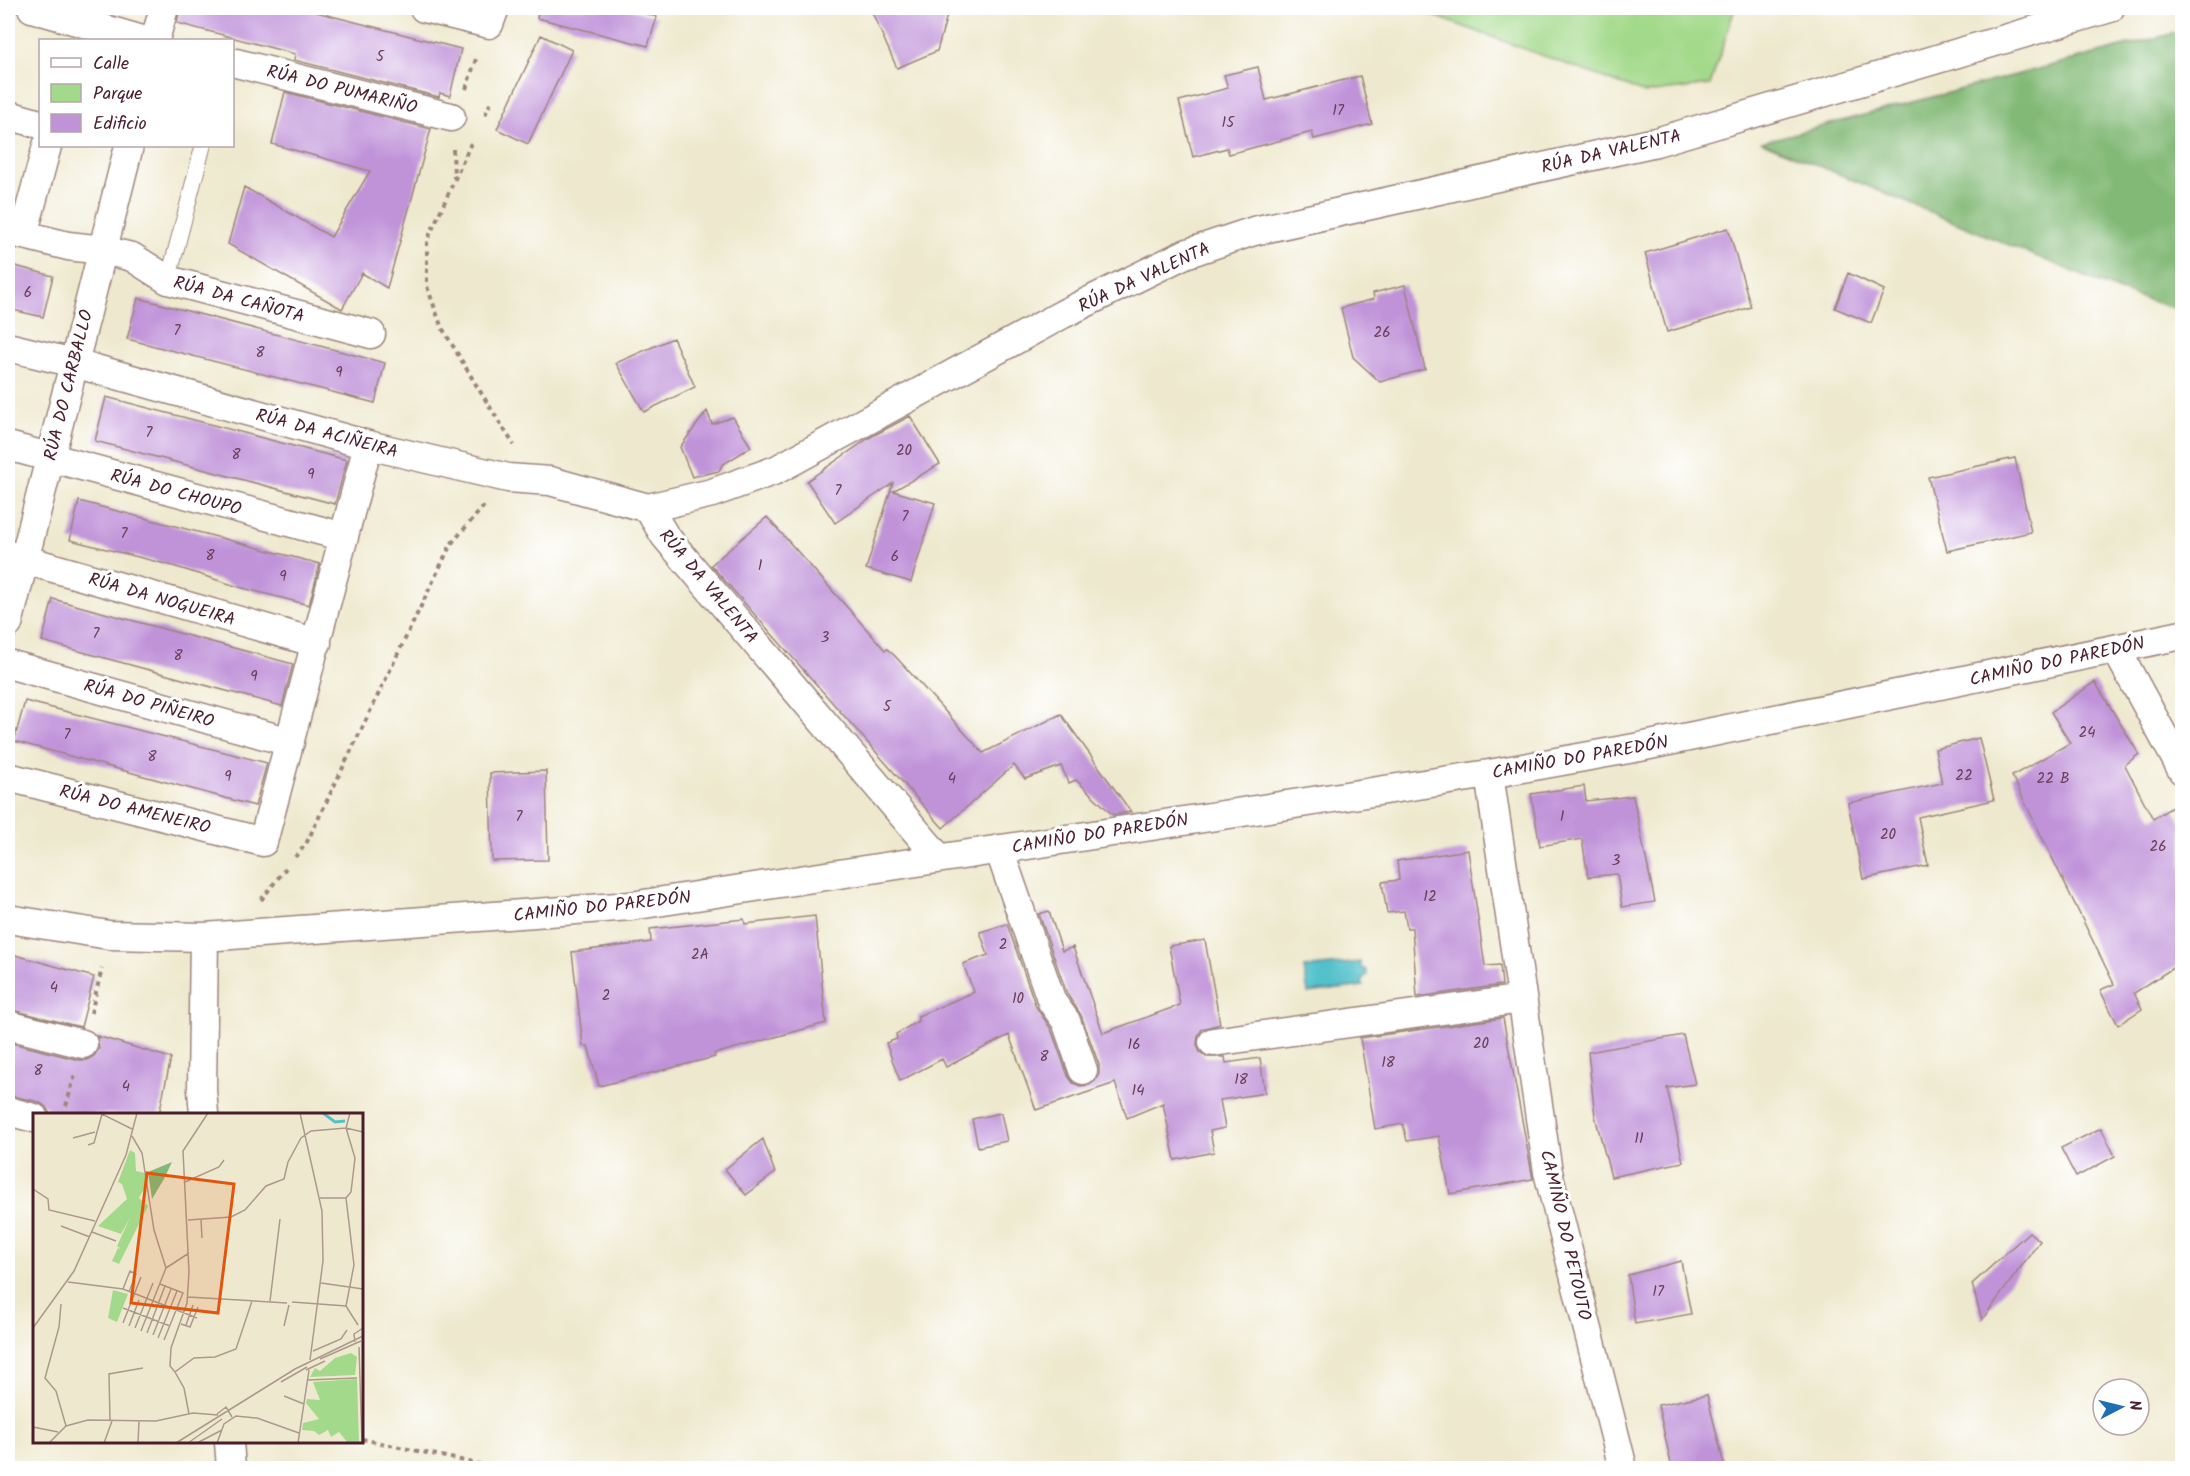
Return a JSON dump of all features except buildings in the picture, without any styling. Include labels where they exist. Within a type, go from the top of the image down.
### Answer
[{"type":"street","points":[[32,8],[74,30],[135,39]]},
{"type":"street","points":[[155,39],[164,8]]},
{"type":"street","points":[[424,8],[492,16]]},
{"type":"street","name":"RÚA DA VALENTA","points":[[939,858],[665,536],[648,508],[712,493],[776,470],[1063,314],[1185,254],[1254,231],[1656,142],[2110,8]]},
{"type":"street","name":"RÚA DO PUMARIÑO","points":[[234,63],[451,117]]},
{"type":"street","points":[[8,115],[39,123]]},
{"type":"street","points":[[15,233],[47,147]]},
{"type":"street","name":"RÚA DO CARBALLO","points":[[8,624],[16,557],[50,457],[129,147]]},
{"type":"street","name":"RÚA DA CAÑOTA","points":[[15,233],[68,246],[103,250],[132,257],[168,280],[371,334]]},
{"type":"street","name":"RÚA DA ACIÑEIRA","points":[[8,347],[74,363],[368,446],[508,478],[550,481],[648,508]]},
{"type":"street","name":"RÚA DO CHOUPO","points":[[8,446],[344,537]]},
{"type":"street","points":[[290,742],[368,446]]},
{"type":"street","name":"RÚA DA NOGUEIRA","points":[[16,557],[317,643]]},
{"type":"street","name":"CAMIÑO DO PAREDÓN","points":[[8,919],[109,935],[204,937],[631,906],[1489,774],[1640,747],[2182,635]]},
{"type":"street","points":[[2116,649],[2182,770]]},
{"type":"street","name":"RÚA DO PIÑEIRO","points":[[8,664],[290,742]]},
{"type":"street","name":"RÚA DO AMENEIRO","points":[[8,777],[263,842],[290,742]]},
{"type":"street","name":"CAMIÑO DO PETOUTO","points":[[1489,774],[1548,1172],[1623,1468]]},
{"type":"street","points":[[999,849],[1052,1002],[1066,1021],[1083,1070]]},
{"type":"street","points":[[204,937],[201,1090],[204,1113]]},
{"type":"street","points":[[1213,1042],[1522,999]]},
{"type":"street","points":[[8,1025],[83,1044]]},
{"type":"street","points":[[8,1111],[33,1118]]},
{"type":"street","points":[[229,1443],[231,1468]]},
{"type":"lane","points":[[168,280],[203,147]]},
{"type":"path","points":[[451,117],[463,98],[492,16]]},
{"type":"path","points":[[482,121],[491,102]]},
{"type":"path","points":[[473,140],[427,241],[427,286],[441,326],[509,440],[550,481]]},
{"type":"path","points":[[233,935],[306,844],[451,544],[508,478]]},
{"type":"path","points":[[363,1439],[497,1468]]},
{"type":"green space","points":[[1413,8],[1735,8],[1710,85],[1645,93]]},
{"type":"green space","points":[[2182,31],[2182,311],[2117,290],[1762,142]]},
{"type":"water","points":[[1360,962],[1361,968],[1366,970],[1367,975],[1362,979],[1363,986],[1308,993],[1304,968]]}]
